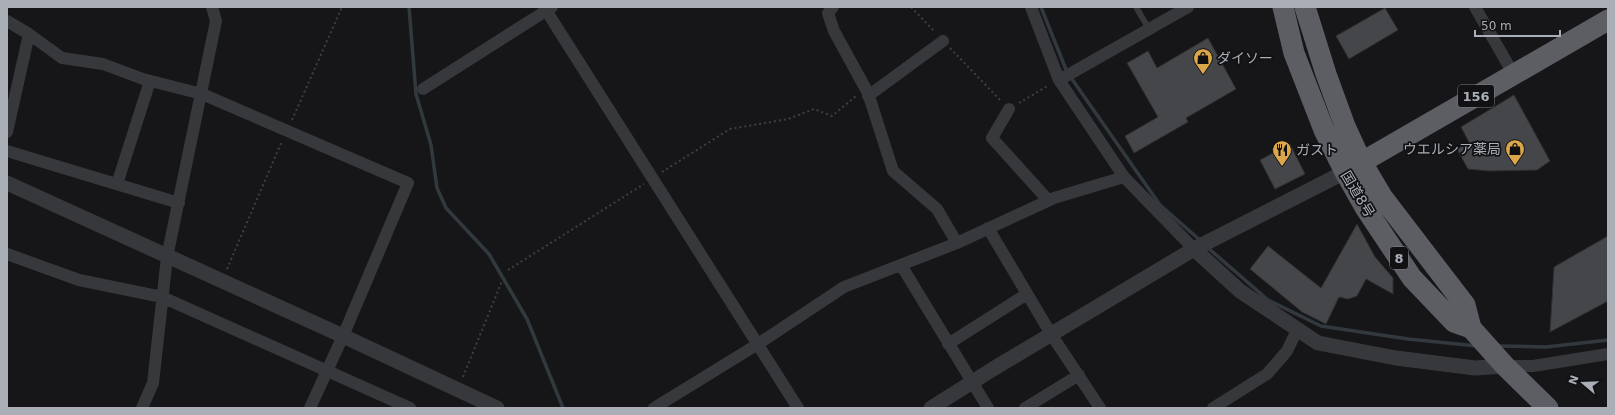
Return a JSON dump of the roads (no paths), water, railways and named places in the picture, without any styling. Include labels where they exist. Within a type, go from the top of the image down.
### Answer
[{"type":"highway","name":"国道8号","points":[[1283,7],[1294,53],[1324,130],[1353,167],[1383,198],[1465,305],[1480,339],[1548,408]]},
{"type":"highway","name":"国道8号","points":[[1305,7],[1326,74],[1345,126],[1353,167]]},
{"type":"highway","name":"156","points":[[1353,167],[1608,20]]},
{"type":"street","points":[[142,408],[153,383],[162,297],[168,257],[216,21],[212,7]]},
{"type":"street","points":[[832,7],[828,13],[834,31],[867,92],[893,171],[937,209],[957,243]]},
{"type":"street","points":[[1031,7],[1059,80],[1124,176],[1240,291],[1318,343],[1396,358],[1475,368],[1533,366],[1608,354]]},
{"type":"street","points":[[1059,80],[1188,7]]},
{"type":"street","points":[[1475,7],[1514,75]]},
{"type":"street","points":[[423,89],[547,8],[652,178],[798,408]]},
{"type":"street","points":[[7,21],[29,34],[62,58],[102,64],[150,81],[202,94],[408,183],[343,336],[310,408]]},
{"type":"street","points":[[7,129],[12,84],[29,34]]},
{"type":"street","points":[[867,92],[943,41]]},
{"type":"street","points":[[117,184],[150,81]]},
{"type":"street","points":[[1009,109],[992,138],[1048,200]]},
{"type":"street","points":[[7,151],[179,203]]},
{"type":"street","points":[[931,408],[971,382],[1196,248],[1353,167]]},
{"type":"street","points":[[654,408],[758,344],[844,287],[957,243],[1048,200],[1124,176]]},
{"type":"street","points":[[7,183],[497,408]]},
{"type":"street","points":[[988,228],[1051,334],[1100,408]]},
{"type":"street","points":[[7,254],[79,280],[162,297],[410,408]]},
{"type":"street","points":[[901,265],[988,408]]},
{"type":"street","points":[[948,344],[1028,294]]},
{"type":"street","points":[[1213,408],[1267,374],[1287,351],[1297,330]]},
{"type":"street","points":[[1025,408],[1079,375]]},
{"type":"lane","points":[[1136,7],[1149,29]]},
{"type":"waterway","points":[[409,7],[416,94],[431,145],[437,188],[446,208],[489,254],[527,319],[563,408]]},
{"type":"waterway","points":[[1041,7],[1067,72],[1160,205],[1201,241]]},
{"type":"waterway","points":[[1207,247],[1268,300],[1321,326],[1408,339],[1477,346]]},
{"type":"waterway","points":[[1498,346],[1546,347],[1608,340]]},
{"type":"place","name":"ダイソー","points":[[1203,75]]},
{"type":"place","name":"ウエルシア薬局","points":[[1515,166]]},
{"type":"place","name":"ガスト","points":[[1282,167]]}]
